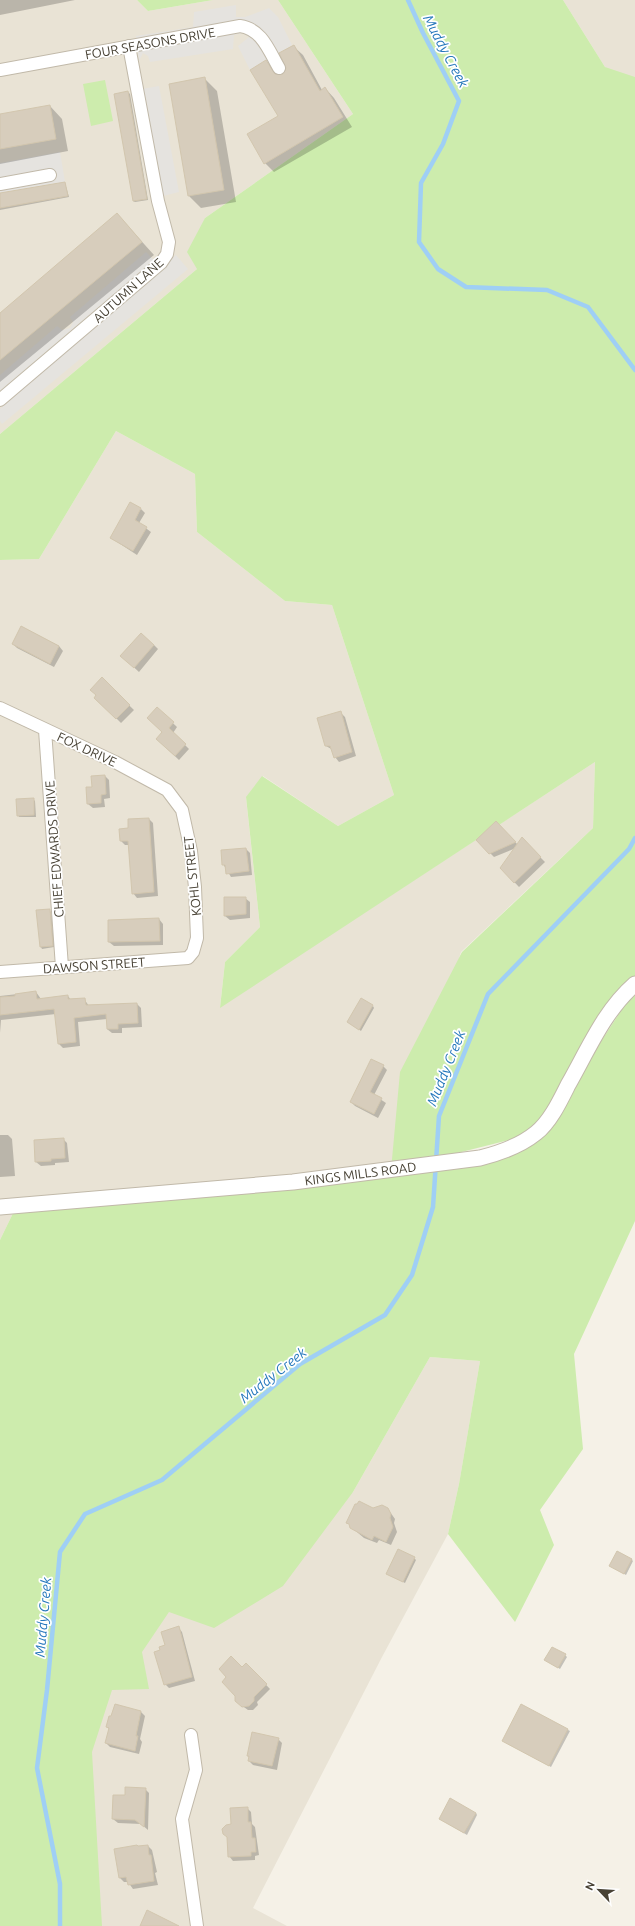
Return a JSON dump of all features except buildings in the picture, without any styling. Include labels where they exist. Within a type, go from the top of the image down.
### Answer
[{"type":"street","name":"FOUR SEASONS DRIVE","points":[[0,70],[240,26],[248,27],[259,34],[279,68]]},
{"type":"street","name":"AUTUMN LANE","points":[[0,400],[162,263],[167,254],[169,242],[158,201],[129,46]]},
{"type":"street","points":[[0,184],[50,175]]},
{"type":"street","name":"FOX DRIVE","points":[[0,708],[115,762],[167,790],[172,796]]},
{"type":"street","name":"CHIEF EDWARDS DRIVE","points":[[45,730],[62,968]]},
{"type":"street","name":"KOHL STREET","points":[[172,796],[182,810],[188,830],[195,887],[197,938],[193,952],[188,958]]},
{"type":"street","name":"DAWSON STREET","points":[[0,972],[188,958]]},
{"type":"street","name":"KINGS MILLS ROAD","points":[[0,1207],[293,1182],[480,1158],[502,1152],[523,1142],[536,1133],[545,1124],[562,1097],[611,1009],[635,984]]},
{"type":"street","points":[[191,1735],[196,1770],[182,1820],[197,1926]]},
{"type":"shaded area","points":[[0,0],[137,0],[148,11],[213,0],[278,0],[353,114],[205,218],[197,269],[0,434]]},
{"type":"shaded area","points":[[563,0],[635,0],[635,90],[605,67]]},
{"type":"shaded area","points":[[236,5],[236,17],[245,17],[269,8],[278,17],[292,45],[281,52],[301,87],[283,96],[263,62],[250,70],[238,46],[249,37],[243,33],[234,35],[233,49],[150,62],[148,56],[143,53],[139,61],[136,36],[193,27],[194,12]]},
{"type":"shaded area","points":[[159,86],[179,192],[163,196],[142,89]]},
{"type":"shaded area","points":[[60,152],[65,182],[0,193],[0,163]]},
{"type":"shaded area","points":[[146,252],[154,260],[0,391],[0,375],[57,326],[62,330],[70,328],[73,322],[70,317]]},
{"type":"shaded area","points":[[176,255],[188,269],[2,424],[0,421],[0,409]]},
{"type":"shaded area","points":[[116,431],[195,474],[197,532],[285,601],[332,605],[394,795],[338,826],[263,776],[246,798],[260,927],[225,962],[220,1007],[595,762],[593,828],[461,952],[391,1170],[0,1205],[0,560],[39,559]]},
{"type":"shaded area","points":[[17,1205],[0,1240],[0,1207]]},
{"type":"shaded area","points":[[430,1357],[480,1361],[459,1484],[448,1534],[382,1657],[253,1908],[287,1926],[90,1926],[47,1690],[353,1492]]},
{"type":"green space","points":[[137,0],[213,0],[148,11]]},
{"type":"green space","points":[[278,0],[563,0],[605,67],[635,77],[635,1221],[574,1354],[583,1449],[540,1510],[554,1545],[515,1622],[448,1534],[459,1484],[480,1361],[430,1357],[353,1492],[283,1586],[214,1628],[169,1612],[142,1652],[149,1689],[112,1690],[92,1752],[102,1926],[0,1926],[0,1240],[17,1205],[391,1170],[400,1072],[462,952],[593,828],[595,762],[220,1008],[225,962],[260,927],[246,797],[262,776],[338,826],[394,795],[332,605],[285,601],[197,532],[195,474],[116,431],[39,559],[0,560],[0,434],[197,269],[187,252],[205,218],[353,114]],"holes":[[[626,1003],[544,1129],[537,1132]],[[533,1134],[480,1158],[398,1168]]]},
{"type":"green space","points":[[105,80],[113,121],[91,126],[83,84]]},
{"type":"waterway","name":"Muddy Creek","points":[[408,0],[423,33],[459,101],[443,144],[421,183],[419,242],[438,269],[466,287],[547,290],[588,307],[635,370]]},
{"type":"waterway","name":"Muddy Creek","points":[[60,1926],[60,1884],[37,1768],[47,1690],[60,1552],[85,1514],[162,1480],[300,1364],[385,1315],[412,1275],[433,1207],[439,1116],[488,994],[629,849],[635,838]]}]
